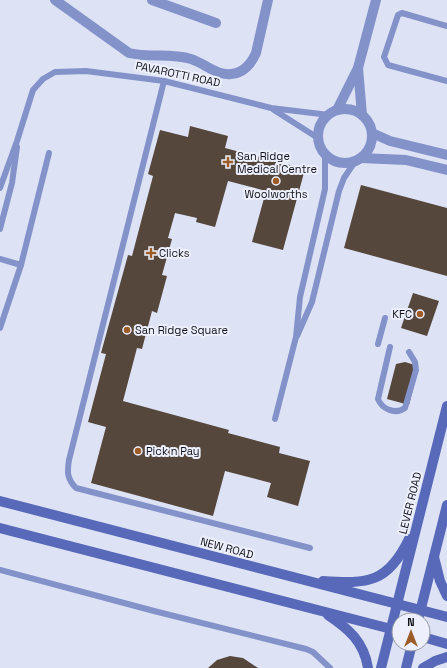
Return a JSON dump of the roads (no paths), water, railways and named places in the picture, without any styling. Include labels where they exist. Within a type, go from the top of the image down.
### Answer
[{"type":"main road","name":"LEVER ROAD","points":[[396,612],[447,406]]},
{"type":"main road","name":"NEW ROAD","points":[[0,501],[397,605],[412,612]]},
{"type":"main road","points":[[420,612],[447,505]]},
{"type":"main road","points":[[301,580],[349,583],[363,582],[380,577],[401,555],[418,520]]},
{"type":"main road","points":[[0,528],[391,629]]},
{"type":"main road","points":[[433,556],[440,581],[447,596]]},
{"type":"main road","points":[[322,611],[350,631],[358,640],[366,656],[368,668]]},
{"type":"main road","name":"NEW ROAD","points":[[431,616],[447,618]]},
{"type":"main road","points":[[431,639],[447,644]]},
{"type":"main road","name":"LEVER ROAD","points":[[381,668],[391,641]]},
{"type":"main road","points":[[406,668],[410,652]]},
{"type":"main road","points":[[423,668],[434,661],[447,657]]},
{"type":"street","points":[[55,0],[129,53],[138,56],[189,59],[214,70],[231,74],[247,68],[252,61],[256,53],[268,0]]},
{"type":"street","points":[[152,0],[216,23]]},
{"type":"street","points":[[376,0],[358,68],[333,112],[321,126],[318,138],[325,154],[340,162],[358,159],[406,160],[447,170]]},
{"type":"street","points":[[358,68],[362,115]]},
{"type":"street","points":[[333,112],[354,111],[362,115],[367,120],[372,134],[369,147],[358,159]]},
{"type":"street","points":[[372,134],[390,142],[447,156]]},
{"type":"lane","points":[[447,26],[402,13],[398,15],[384,56],[388,65],[447,81]]},
{"type":"lane","name":"PAVAROTTI ROAD","points":[[18,142],[33,90],[43,79],[55,72],[86,70],[164,81],[271,108],[333,112]]},
{"type":"lane","points":[[164,81],[69,460],[67,475],[70,482],[76,488],[310,548]]},
{"type":"lane","name":"PAVAROTTI ROAD","points":[[271,108],[318,138]]},
{"type":"lane","points":[[0,188],[18,142]]},
{"type":"lane","points":[[0,229],[12,183],[18,142]]},
{"type":"lane","points":[[0,328],[21,265],[49,153]]},
{"type":"lane","points":[[275,419],[296,338],[300,297],[325,189],[325,154]]},
{"type":"lane","points":[[296,338],[312,302],[339,191],[344,178],[358,159]]},
{"type":"lane","points":[[0,259],[21,265]]},
{"type":"lane","points":[[378,344],[385,318]]},
{"type":"lane","points":[[390,347],[378,399],[382,406],[389,410],[399,411],[405,408],[416,370],[415,362],[409,352]]},
{"type":"lane","points":[[0,570],[154,611],[306,649],[313,652],[330,668]]},
{"type":"place","name":"San Ridge Medical Centre","points":[[228,162]]},
{"type":"place","name":"Woolworths","points":[[276,181]]},
{"type":"place","name":"Clicks","points":[[151,253]]},
{"type":"place","name":"KFC","points":[[420,314]]},
{"type":"place","name":"San Ridge Square","points":[[127,330]]},
{"type":"place","name":"Pick n Pay","points":[[138,451]]}]
